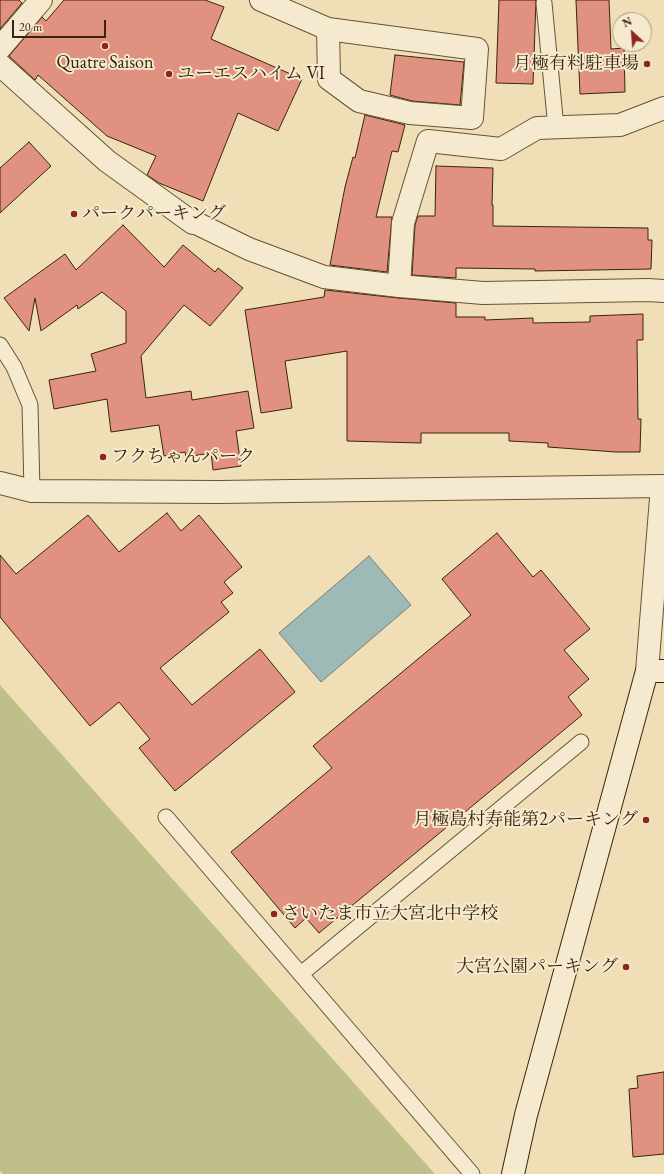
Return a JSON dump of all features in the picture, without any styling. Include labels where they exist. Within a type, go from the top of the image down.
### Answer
[{"type":"street","points":[[0,48],[41,0]]},
{"type":"street","points":[[261,0],[328,29],[477,49],[472,118],[410,113],[359,101],[329,79],[328,29]]},
{"type":"street","points":[[0,65],[108,161],[193,223],[194,222],[249,249],[324,276],[399,286],[483,293],[664,291]]},
{"type":"street","points":[[399,286],[403,224],[428,141],[501,149],[537,128],[620,125],[664,108]]},
{"type":"street","points":[[0,482],[32,491],[219,492],[663,480],[655,671],[526,1116],[513,1174]]},
{"type":"lane","points":[[544,3],[556,128]]},
{"type":"lane","points":[[0,345],[14,367],[30,405],[32,491]]},
{"type":"lane","points":[[301,974],[581,742]]},
{"type":"lane","points":[[166,817],[472,1174]]},
{"type":"green space","points":[[0,685],[435,1174],[3,1174],[0,1171]]},
{"type":"water","points":[[369,556],[411,605],[321,682],[279,633]]},
{"type":"building","points":[[0,0],[19,0],[22,3],[0,29]]},
{"type":"building","points":[[64,0],[205,0],[224,7],[211,39],[302,79],[278,131],[238,113],[203,201],[159,183],[147,175],[156,156],[107,136],[38,75],[35,80],[9,56],[42,17],[46,21]]},
{"type":"building","points":[[499,0],[536,0],[533,84],[496,83]]},
{"type":"building","points":[[576,0],[609,0],[611,49],[612,52],[624,52],[625,92],[580,94]]},
{"type":"building","points":[[395,55],[464,62],[460,105],[412,101],[390,95]]},
{"type":"building","points":[[365,115],[405,125],[398,152],[392,151],[376,217],[392,217],[387,272],[330,265],[345,187],[353,157],[355,158]]},
{"type":"building","points":[[29,142],[51,166],[0,213],[0,168]]},
{"type":"building","points":[[436,166],[493,168],[493,226],[648,228],[648,240],[652,240],[651,269],[535,271],[535,269],[456,268],[456,278],[412,275],[415,225],[418,216],[435,216]]},
{"type":"building","points":[[123,225],[164,267],[183,245],[215,272],[218,268],[243,288],[210,326],[184,305],[141,356],[146,398],[191,391],[192,400],[248,391],[254,428],[236,431],[241,466],[213,470],[211,453],[186,457],[185,452],[164,456],[159,425],[111,432],[107,399],[54,409],[49,380],[96,371],[91,354],[126,343],[126,311],[102,292],[78,309],[77,305],[41,331],[35,298],[29,331],[4,298],[65,254],[76,270]]},
{"type":"building","points":[[325,290],[456,303],[456,317],[485,317],[485,320],[533,318],[533,323],[590,322],[590,316],[643,314],[643,340],[637,340],[638,419],[641,419],[640,452],[616,452],[548,447],[548,443],[509,441],[509,433],[421,433],[421,443],[347,441],[347,351],[285,361],[292,408],[261,413],[245,310],[324,297]]},
{"type":"building","points":[[167,513],[181,531],[199,515],[242,567],[224,582],[233,593],[221,602],[229,612],[160,668],[192,705],[260,649],[295,692],[175,791],[139,748],[150,739],[119,702],[90,726],[0,617],[0,555],[16,574],[88,515],[119,552]]},
{"type":"building","points":[[497,533],[533,577],[541,570],[590,629],[564,650],[589,679],[568,697],[582,715],[319,933],[306,918],[295,928],[231,852],[332,768],[313,746],[471,615],[442,579]]},
{"type":"building","points":[[664,1072],[664,1154],[633,1157],[629,1089],[638,1088],[637,1076]]},
{"type":"place","name":"Quatre Saison","points":[[105,46]]},
{"type":"place","name":"月極有料駐車場","points":[[647,64]]},
{"type":"place","name":"ユーエスハイム VI","points":[[169,74]]},
{"type":"place","name":"パークパーキング","points":[[74,214]]},
{"type":"place","name":"フクちゃんパーク","points":[[103,457]]},
{"type":"place","name":"月極島村寿能第2パーキング","points":[[646,820]]},
{"type":"place","name":"さいたま市立大宮北中学校","points":[[274,914]]},
{"type":"place","name":"大宮公園パーキング","points":[[626,967]]}]
